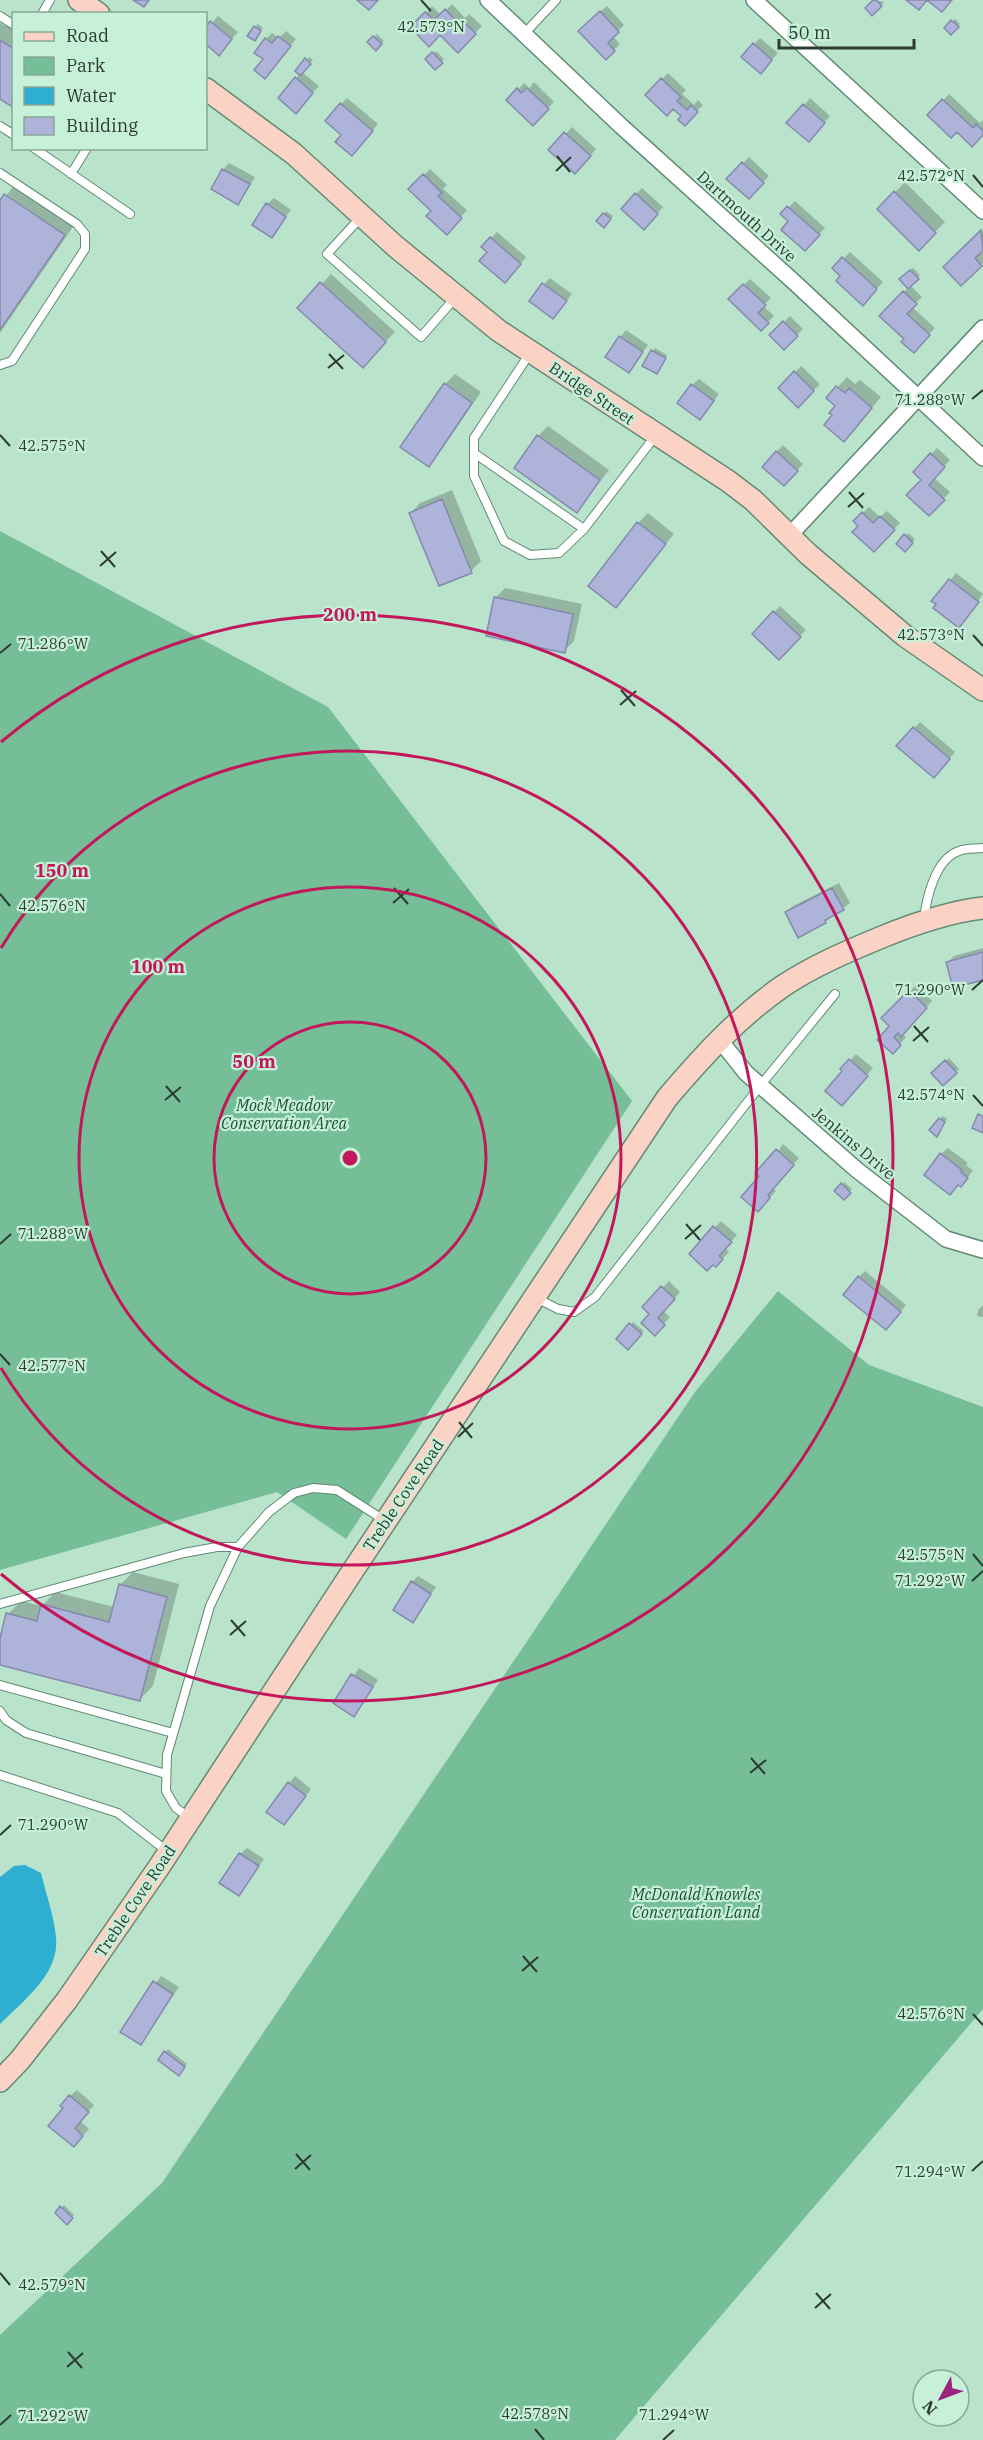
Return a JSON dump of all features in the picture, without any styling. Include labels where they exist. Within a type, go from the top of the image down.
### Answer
[{"type":"main road","points":[[79,0],[96,12]]},
{"type":"main road","name":"Bridge Street","points":[[207,90],[294,154],[395,246],[499,331],[728,481],[753,500],[789,536],[905,636],[983,690]]},
{"type":"main road","name":"Treble Cove Road","points":[[0,2080],[20,2060],[67,2000],[169,1852],[385,1521],[667,1098],[718,1039],[783,986],[834,957],[923,922],[983,908]]},
{"type":"street","name":"Dartmouth Drive","points":[[488,0],[621,126],[983,458]]},
{"type":"street","points":[[754,0],[983,211]]},
{"type":"street","points":[[789,536],[983,328]]},
{"type":"street","name":"Jenkins Drive","points":[[718,1039],[746,1073],[857,1170],[933,1230],[952,1242],[983,1250]]},
{"type":"lane","points":[[524,34],[556,0]]},
{"type":"lane","points":[[37,150],[130,214]]},
{"type":"lane","points":[[71,174],[86,150]]},
{"type":"lane","points":[[0,173],[77,224],[85,234],[85,249],[12,361],[0,365]]},
{"type":"lane","points":[[362,215],[327,254],[421,338],[457,296]]},
{"type":"lane","points":[[530,352],[474,438],[474,476],[504,541],[530,555],[559,553],[584,529],[656,435]]},
{"type":"lane","points":[[474,453],[584,529]]},
{"type":"lane","points":[[923,922],[926,898],[936,875],[947,860],[957,851],[983,848]]},
{"type":"lane","points":[[534,1298],[558,1309],[574,1312],[595,1297],[835,994]]},
{"type":"lane","points":[[191,1819],[176,1808],[166,1791],[167,1755],[210,1606],[238,1547],[269,1512],[294,1493],[313,1488],[337,1490],[385,1521]]},
{"type":"lane","points":[[0,1604],[184,1553],[217,1547],[238,1547]]},
{"type":"lane","points":[[0,1685],[173,1733]]},
{"type":"lane","points":[[0,1711],[3,1722],[26,1733],[166,1774]]},
{"type":"lane","points":[[0,1775],[118,1813],[169,1852]]},
{"type":"green space","name":"Mock Meadow Conservation Area","points":[[0,531],[328,707],[632,1101],[346,1539],[277,1492],[0,1570]]},
{"type":"green space","name":"McDonald Knowles Conservation Land","points":[[778,1291],[869,1365],[983,1407],[983,2009],[615,2440],[0,2440],[0,2335],[162,2183],[695,1392]]},
{"type":"water","points":[[25,1865],[41,1873],[54,1921],[56,1950],[46,1975],[38,1986],[0,2024],[0,1877],[14,1866]]},
{"type":"building","points":[[133,0],[149,0],[144,7]]},
{"type":"building","points":[[357,0],[378,0],[369,10]]},
{"type":"building","points":[[873,0],[882,6],[872,16],[865,8]]},
{"type":"building","points":[[906,0],[927,0],[919,10]]},
{"type":"building","points":[[927,0],[952,0],[942,12]]},
{"type":"building","points":[[445,9],[458,23],[462,20],[476,34],[458,53],[440,35],[429,47],[410,27],[425,12],[434,20]]},
{"type":"building","points":[[600,11],[619,32],[608,43],[615,51],[606,60],[578,31]]},
{"type":"building","points":[[951,20],[959,27],[951,35],[944,28]]},
{"type":"building","points":[[210,21],[232,39],[219,56],[207,45],[207,26]]},
{"type":"building","points":[[254,26],[261,31],[255,41],[247,36]]},
{"type":"building","points":[[278,36],[291,46],[265,79],[254,70],[263,59],[254,53],[265,38],[272,43]]},
{"type":"building","points":[[373,36],[382,44],[376,51],[367,42]]},
{"type":"building","points":[[0,40],[12,48],[12,107],[0,99]]},
{"type":"building","points":[[753,43],[772,60],[761,74],[741,57]]},
{"type":"building","points":[[432,52],[443,63],[435,70],[425,59]]},
{"type":"building","points":[[305,58],[311,64],[300,76],[295,71]]},
{"type":"building","points":[[295,77],[313,93],[296,114],[278,98]]},
{"type":"building","points":[[661,78],[681,97],[677,101],[687,110],[691,105],[698,112],[685,126],[678,120],[681,116],[673,109],[667,116],[645,95]]},
{"type":"building","points":[[517,88],[521,93],[527,88],[549,109],[533,126],[506,100]]},
{"type":"building","points":[[942,99],[973,128],[976,124],[983,131],[983,135],[972,147],[957,132],[951,138],[927,115]]},
{"type":"building","points":[[340,103],[373,131],[352,156],[335,142],[341,135],[325,121]]},
{"type":"building","points":[[803,104],[825,123],[809,142],[786,123]]},
{"type":"building","points":[[564,132],[591,156],[575,174],[548,150]]},
{"type":"building","points":[[742,162],[764,183],[749,199],[726,179]]},
{"type":"building","points":[[222,169],[250,184],[238,205],[211,189]]},
{"type":"building","points":[[423,174],[442,193],[438,196],[462,218],[447,235],[426,216],[431,211],[408,189]]},
{"type":"building","points":[[894,191],[936,233],[919,251],[877,209]]},
{"type":"building","points":[[635,193],[658,214],[644,230],[621,209]]},
{"type":"building","points":[[4,194],[65,235],[0,330],[0,200]]},
{"type":"building","points":[[266,203],[286,217],[272,238],[252,225]]},
{"type":"building","points":[[787,206],[820,235],[805,251],[781,230],[788,221],[780,214]]},
{"type":"building","points":[[603,213],[611,219],[604,228],[596,221]]},
{"type":"building","points":[[981,230],[983,251],[975,258],[982,266],[961,286],[943,267]]},
{"type":"building","points":[[490,237],[521,264],[505,283],[479,261],[487,252],[481,247]]},
{"type":"building","points":[[842,257],[877,289],[863,306],[836,281],[840,276],[832,268]]},
{"type":"building","points":[[910,270],[919,279],[908,289],[899,279]]},
{"type":"building","points":[[320,282],[386,342],[363,368],[297,308]]},
{"type":"building","points":[[542,283],[567,301],[553,319],[529,301]]},
{"type":"building","points":[[743,284],[766,305],[758,313],[769,323],[761,331],[728,299]]},
{"type":"building","points":[[903,291],[917,304],[907,314],[930,335],[914,353],[901,342],[904,339],[879,316]]},
{"type":"building","points":[[783,321],[798,336],[784,350],[769,335]]},
{"type":"building","points":[[619,336],[643,352],[629,373],[605,357]]},
{"type":"building","points":[[651,350],[666,358],[657,374],[642,366]]},
{"type":"building","points":[[794,371],[814,391],[798,408],[778,388]]},
{"type":"building","points":[[444,383],[472,403],[429,467],[400,447]]},
{"type":"building","points":[[691,384],[714,401],[700,420],[677,403]]},
{"type":"building","points":[[836,386],[845,393],[849,388],[872,408],[844,442],[824,425],[832,415],[829,413],[835,406],[826,398]]},
{"type":"building","points":[[537,435],[600,480],[577,513],[514,468]]},
{"type":"building","points":[[776,451],[798,471],[784,486],[762,467]]},
{"type":"building","points":[[930,453],[945,467],[929,485],[945,500],[929,516],[906,495],[921,480],[913,472]]},
{"type":"building","points":[[442,499],[472,573],[439,586],[409,513]]},
{"type":"building","points":[[862,512],[873,523],[880,516],[895,530],[874,552],[852,532],[858,526],[853,521]]},
{"type":"building","points":[[637,522],[666,544],[616,608],[588,586]]},
{"type":"building","points":[[904,534],[913,543],[905,552],[896,544]]},
{"type":"building","points":[[949,579],[979,602],[959,628],[933,608],[936,604],[931,601]]},
{"type":"building","points":[[494,597],[573,614],[565,653],[486,636]]},
{"type":"building","points":[[773,611],[801,637],[779,660],[752,634]]},
{"type":"building","points":[[913,727],[950,759],[934,778],[896,746]]},
{"type":"building","points":[[832,888],[844,910],[798,938],[785,912]]},
{"type":"building","points":[[983,952],[983,980],[953,988],[946,962]]},
{"type":"building","points":[[909,990],[927,1008],[901,1037],[898,1033],[894,1037],[901,1045],[893,1054],[877,1040],[889,1026],[881,1018]]},
{"type":"building","points":[[849,1059],[868,1076],[842,1106],[825,1091]]},
{"type":"building","points":[[945,1060],[957,1073],[943,1086],[931,1073]]},
{"type":"building","points":[[978,1114],[983,1116],[983,1133],[972,1128]]},
{"type":"building","points":[[939,1118],[945,1122],[937,1137],[929,1130]]},
{"type":"building","points":[[776,1149],[794,1165],[768,1195],[770,1198],[758,1212],[741,1197],[759,1176],[755,1173]]},
{"type":"building","points":[[940,1153],[962,1170],[961,1172],[968,1178],[950,1195],[924,1175]]},
{"type":"building","points":[[841,1183],[851,1193],[844,1200],[834,1191]]},
{"type":"building","points":[[713,1226],[732,1242],[719,1256],[723,1259],[716,1267],[713,1265],[707,1271],[689,1254]]},
{"type":"building","points":[[858,1276],[901,1312],[886,1330],[843,1295]]},
{"type":"building","points":[[661,1286],[675,1299],[658,1318],[665,1325],[655,1336],[641,1323],[649,1314],[642,1307]]},
{"type":"building","points":[[629,1323],[642,1334],[628,1350],[616,1339]]},
{"type":"building","points":[[411,1581],[431,1594],[413,1623],[393,1610]]},
{"type":"building","points":[[119,1584],[167,1597],[140,1701],[0,1665],[0,1638],[6,1613],[37,1621],[41,1604],[109,1622]]},
{"type":"building","points":[[351,1674],[373,1687],[354,1717],[333,1703]]},
{"type":"building","points":[[288,1782],[306,1796],[284,1825],[266,1812]]},
{"type":"building","points":[[239,1853],[259,1866],[239,1896],[219,1883]]},
{"type":"building","points":[[153,1981],[173,1994],[141,2045],[120,2032]]},
{"type":"building","points":[[164,2051],[185,2067],[179,2076],[158,2060]]},
{"type":"building","points":[[69,2095],[89,2112],[75,2128],[83,2136],[74,2147],[48,2126],[63,2108],[60,2106]]},
{"type":"building","points":[[60,2206],[73,2218],[67,2225],[55,2213]]}]
